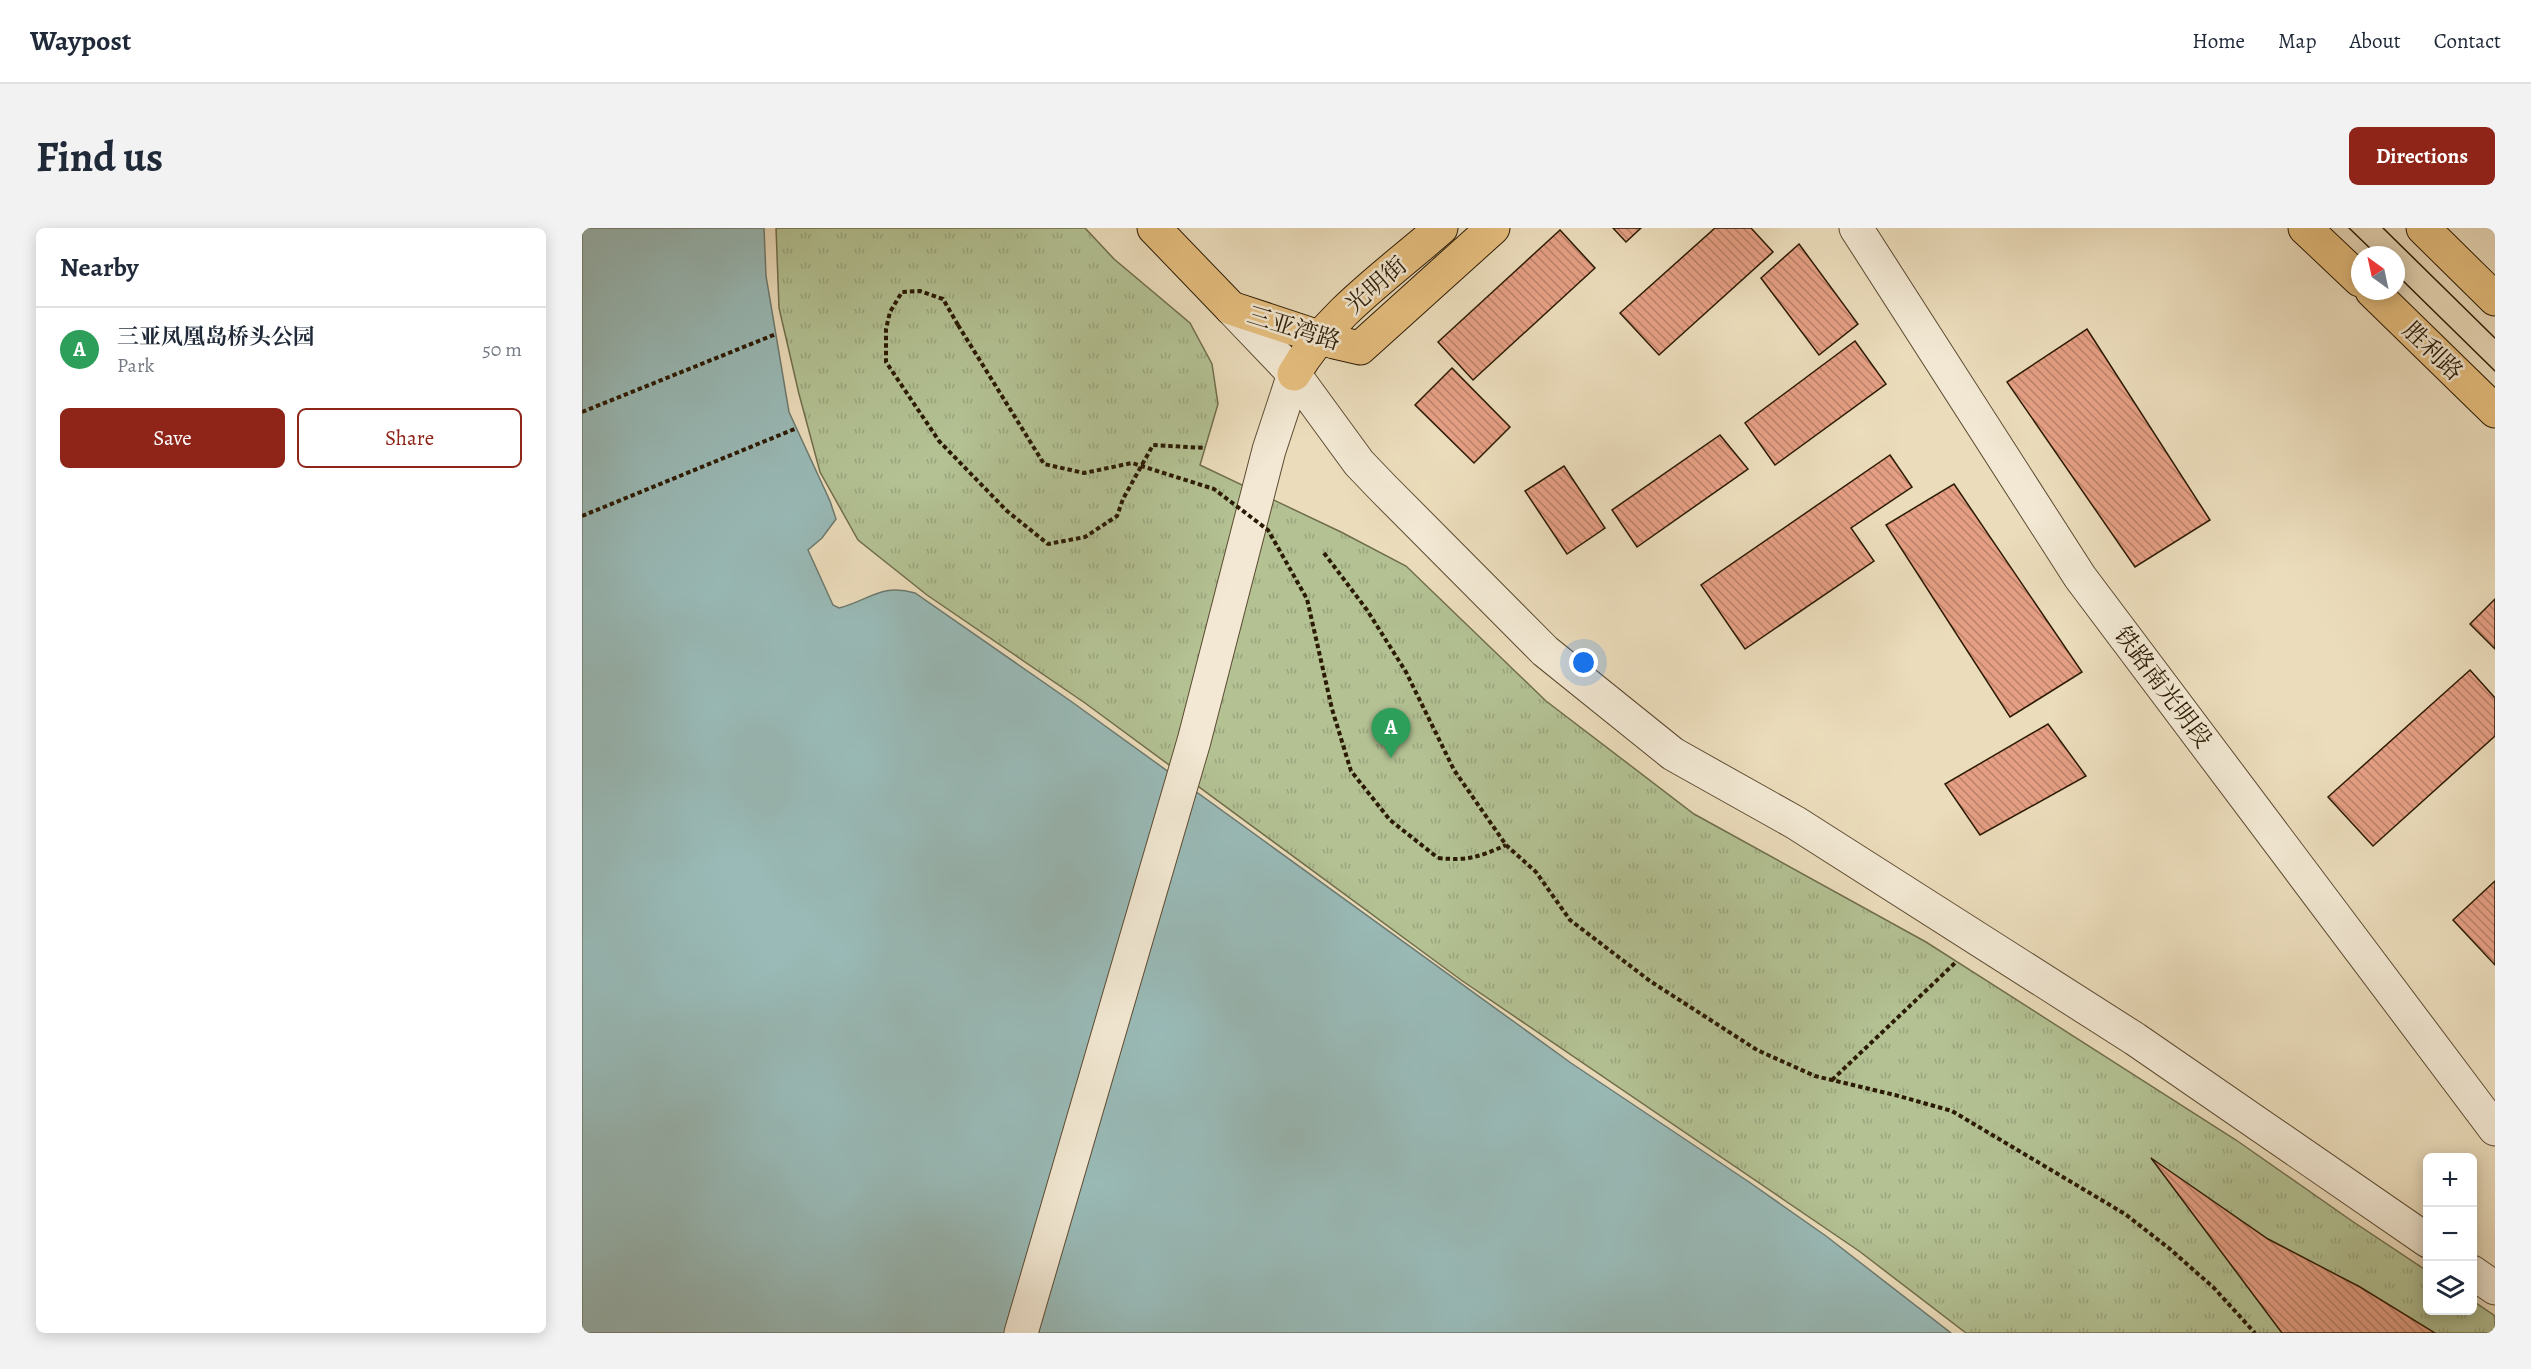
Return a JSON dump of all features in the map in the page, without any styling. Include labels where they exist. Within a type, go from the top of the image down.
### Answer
[{"type":"main road","name":"三亚湾路","points":[[1154,228],[1231,308],[1320,338],[1360,348]]},
{"type":"main road","name":"光明街","points":[[1294,374],[1304,357],[1347,309],[1441,228]]},
{"type":"main road","name":"光明街","points":[[1360,348],[1493,228]]},
{"type":"main road","points":[[2305,228],[2351,271]]},
{"type":"main road","points":[[2422,228],[2495,299]]},
{"type":"main road","name":"胜利路","points":[[2381,300],[2495,411]]},
{"type":"street","name":"铁路南光明段","points":[[1856,228],[2080,577],[2495,1129]]},
{"type":"street","points":[[1231,308],[1294,374],[1372,477],[1545,651],[1673,754],[1796,823],[2125,1033],[2423,1238]]},
{"type":"street","points":[[1020,1333],[1194,741],[1269,450],[1294,374]]},
{"type":"street","points":[[2477,1275],[2495,1288]]},
{"type":"path","points":[[1205,448],[1153,445],[1123,499],[1117,516],[1085,537],[1048,544],[1007,511],[939,441],[886,362],[886,329],[890,312],[902,292],[920,291],[943,299],[1044,464],[1084,473],[1132,463],[1214,489],[1268,530],[1308,599],[1332,709],[1351,771],[1390,820],[1438,858],[1461,861],[1480,857],[1506,845]]},
{"type":"path","points":[[582,412],[776,334]]},
{"type":"path","points":[[582,516],[797,428]]},
{"type":"path","points":[[1324,553],[1406,672],[1454,770],[1506,845],[1536,872],[1570,920],[1650,981],[1757,1050],[1815,1076],[1952,1111],[2024,1153],[2068,1182],[2125,1214],[2170,1249],[2214,1288],[2255,1333]]},
{"type":"path","points":[[1832,1080],[1957,962]]},
{"type":"green space","points":[[776,228],[1085,228],[1114,259],[1190,323],[1212,364],[1218,404],[1200,465],[1341,532],[1406,566],[1546,701],[1694,814],[1926,942],[2236,1140],[2423,1268],[2423,1315],[2477,1315],[2477,1304],[2495,1316],[2495,1333],[1966,1333],[1859,1251],[1461,980],[1085,703],[927,595],[858,540],[820,472],[779,308]]},
{"type":"water","points":[[582,228],[764,228],[766,276],[789,412],[836,519],[822,538],[808,550],[833,605],[839,608],[850,605],[884,591],[903,590],[915,593],[1072,702],[1571,1063],[1826,1236],[1951,1333],[582,1333]]},
{"type":"building","points":[[1613,228],[1641,228],[1626,242]]},
{"type":"building","points":[[1715,228],[1751,228],[1773,252],[1659,355],[1620,313]]},
{"type":"building","points":[[1560,230],[1595,268],[1473,380],[1438,342]]},
{"type":"building","points":[[1799,244],[1858,324],[1819,355],[1761,278]]},
{"type":"building","points":[[2087,329],[2210,520],[2135,567],[2007,382]]},
{"type":"building","points":[[1855,341],[1886,384],[1775,465],[1745,423]]},
{"type":"building","points":[[1452,368],[1510,427],[1474,463],[1415,405]]},
{"type":"building","points":[[1720,435],[1748,469],[1637,547],[1612,510]]},
{"type":"building","points":[[1890,455],[1912,487],[1851,528],[1874,561],[1745,649],[1701,585]]},
{"type":"building","points":[[1564,466],[1605,528],[1567,554],[1525,491]]},
{"type":"building","points":[[1954,484],[2082,672],[2010,717],[1886,525]]},
{"type":"building","points":[[2495,599],[2495,649],[2470,624]]},
{"type":"building","points":[[2470,670],[2495,698],[2495,736],[2373,846],[2328,797]]},
{"type":"building","points":[[2048,724],[2086,776],[1980,835],[1945,784]]},
{"type":"building","points":[[2495,881],[2495,965],[2453,920]]},
{"type":"building","points":[[2151,1158],[2268,1239],[2360,1287],[2435,1333],[2282,1333]]},
{"type":"tram line","points":[[2349,228],[2368,246]]},
{"type":"tram line","points":[[2383,228],[2495,338]]},
{"type":"tram line","points":[[2405,283],[2495,371]]},
{"type":"place","name":"三亚凤凰岛桥头公园","points":[[1391,758]]}]
